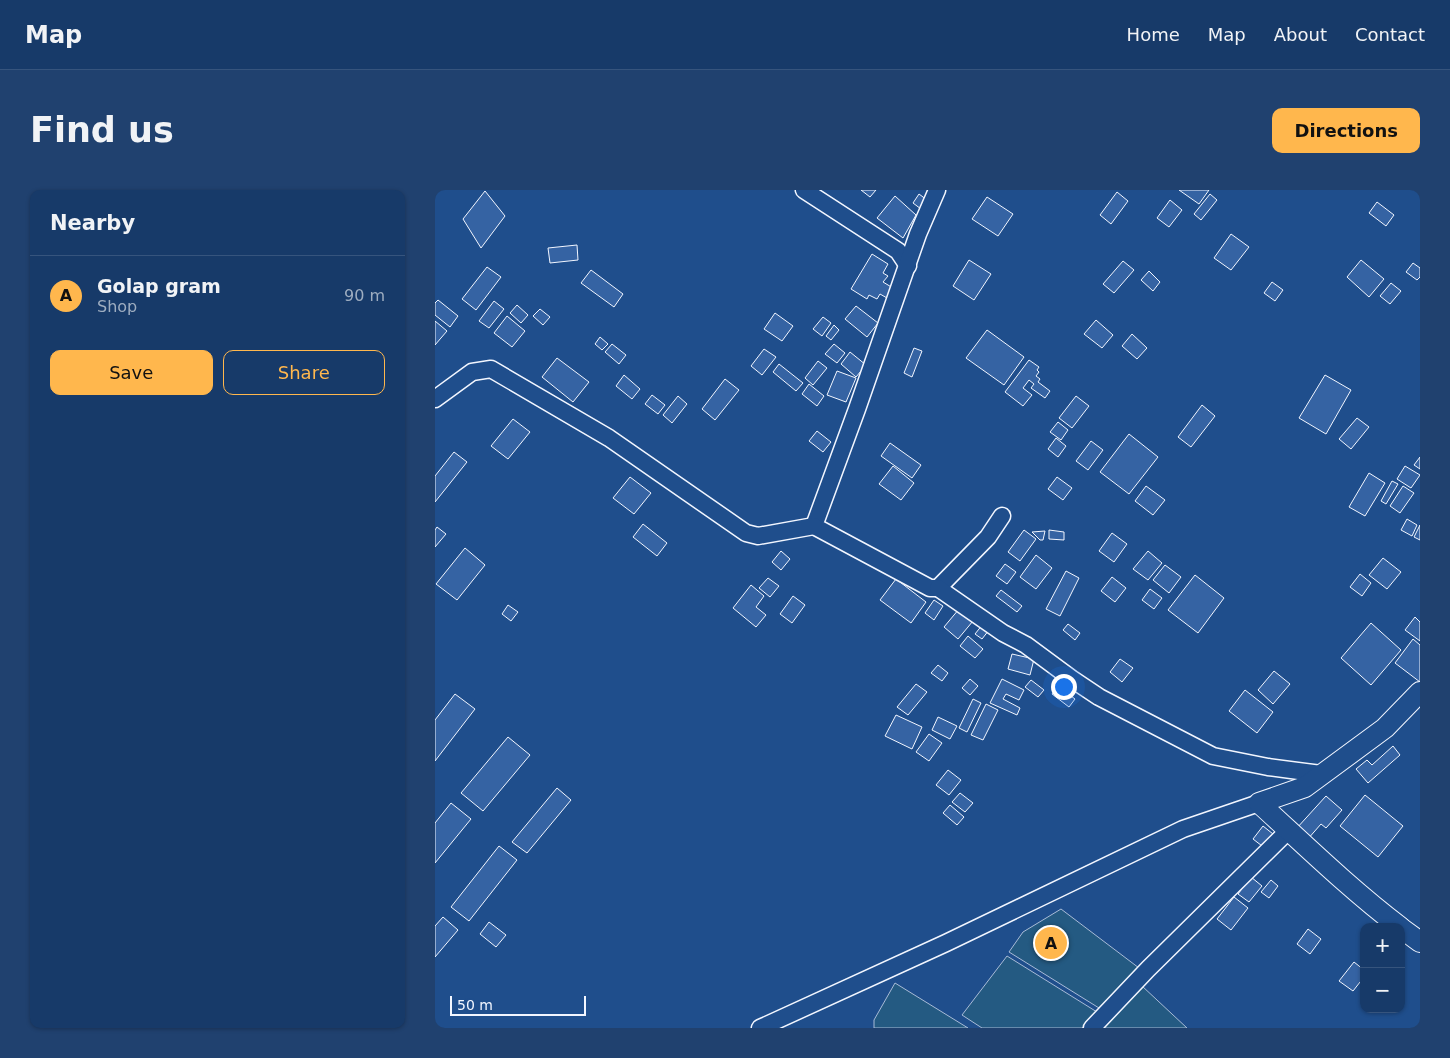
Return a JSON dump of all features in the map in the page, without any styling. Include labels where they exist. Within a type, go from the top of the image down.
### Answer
[{"type":"street","points":[[804,190],[898,251],[908,266]]},
{"type":"street","points":[[814,526],[918,234],[937,190]]},
{"type":"street","points":[[435,399],[472,372],[491,369],[609,438],[746,533],[758,536],[814,526],[930,588],[938,588],[1003,632],[1026,645],[1099,697],[1213,756],[1269,767],[1321,774]]},
{"type":"street","points":[[938,588],[988,537],[1002,516]]},
{"type":"street","points":[[760,1028],[946,943],[1183,829],[1305,787],[1385,728],[1420,692]]},
{"type":"street","points":[[1259,802],[1313,854],[1395,923]]},
{"type":"street","points":[[1092,1028],[1147,968],[1289,830]]},
{"type":"street","points":[[1405,930],[1420,942]]},
{"type":"shaded area","points":[[1061,909],[1139,968],[1099,1008],[1009,952],[1023,932]]},
{"type":"shaded area","points":[[1007,956],[1097,1012],[1082,1028],[982,1028],[962,1015]]},
{"type":"shaded area","points":[[895,983],[968,1028],[874,1028],[874,1020]]},
{"type":"shaded area","points":[[1142,986],[1187,1028],[1104,1028]]},
{"type":"building","points":[[861,190],[876,190],[870,197]]},
{"type":"building","points":[[1179,190],[1209,190],[1199,204]]},
{"type":"building","points":[[485,191],[505,216],[481,248],[463,219]]},
{"type":"building","points":[[1117,192],[1128,201],[1111,224],[1100,215]]},
{"type":"building","points":[[919,194],[927,200],[921,209],[913,203]]},
{"type":"building","points":[[1210,194],[1217,200],[1201,220],[1194,214]]},
{"type":"building","points":[[895,196],[916,215],[903,238],[877,218]]},
{"type":"building","points":[[987,197],[1013,214],[998,236],[972,219]]},
{"type":"building","points":[[1170,200],[1182,210],[1169,227],[1157,218]]},
{"type":"building","points":[[1377,202],[1394,215],[1386,226],[1369,213]]},
{"type":"building","points":[[1231,234],[1249,247],[1231,270],[1214,258]]},
{"type":"building","points":[[577,245],[578,260],[550,263],[548,248]]},
{"type":"building","points":[[872,254],[888,264],[883,273],[888,276],[883,282],[893,288],[887,298],[880,294],[877,299],[869,295],[867,299],[851,289]]},
{"type":"building","points":[[969,260],[991,274],[974,300],[953,286]]},
{"type":"building","points":[[1361,260],[1384,279],[1369,297],[1347,277]]},
{"type":"building","points":[[1123,261],[1134,270],[1114,293],[1103,284]]},
{"type":"building","points":[[1413,263],[1420,268],[1420,277],[1417,280],[1406,272]]},
{"type":"building","points":[[487,267],[501,277],[476,310],[462,299]]},
{"type":"building","points":[[591,270],[623,294],[614,307],[581,283]]},
{"type":"building","points":[[1149,271],[1160,282],[1153,291],[1141,280]]},
{"type":"building","points":[[1272,282],[1283,290],[1275,301],[1264,293]]},
{"type":"building","points":[[1391,283],[1401,291],[1390,304],[1380,296]]},
{"type":"building","points":[[438,300],[458,316],[450,327],[435,315],[435,303]]},
{"type":"building","points":[[494,301],[504,309],[489,328],[479,321]]},
{"type":"building","points":[[517,305],[528,315],[521,323],[510,313]]},
{"type":"building","points":[[856,306],[878,323],[867,337],[845,319]]},
{"type":"building","points":[[540,309],[550,317],[543,325],[533,316]]},
{"type":"building","points":[[775,313],[793,326],[782,341],[764,329]]},
{"type":"building","points":[[507,316],[525,331],[512,347],[494,333]]},
{"type":"building","points":[[823,317],[831,323],[822,336],[813,329]]},
{"type":"building","points":[[1096,320],[1113,335],[1102,348],[1084,334]]},
{"type":"building","points":[[435,321],[447,331],[435,345]]},
{"type":"building","points":[[834,325],[839,330],[831,340],[826,336]]},
{"type":"building","points":[[987,330],[1024,357],[1004,385],[966,358]]},
{"type":"building","points":[[1132,334],[1147,348],[1137,359],[1122,346]]},
{"type":"building","points":[[600,337],[608,344],[602,350],[595,344]]},
{"type":"building","points":[[612,344],[626,355],[619,364],[605,352]]},
{"type":"building","points":[[834,344],[845,353],[837,363],[825,354]]},
{"type":"building","points":[[914,348],[922,351],[912,377],[904,373]]},
{"type":"building","points":[[764,349],[776,357],[762,375],[751,366]]},
{"type":"building","points":[[850,352],[866,365],[856,377],[841,364]]},
{"type":"building","points":[[557,358],[589,382],[573,402],[542,377]]},
{"type":"building","points":[[1029,360],[1039,367],[1037,370],[1039,372],[1036,376],[1040,379],[1038,382],[1050,391],[1045,398],[1031,388],[1034,384],[1029,380],[1023,388],[1032,395],[1023,406],[1005,392]]},
{"type":"building","points":[[818,361],[827,368],[813,385],[805,378]]},
{"type":"building","points":[[779,364],[803,383],[796,391],[773,372]]},
{"type":"building","points":[[837,371],[856,378],[846,402],[827,395]]},
{"type":"building","points":[[624,375],[640,389],[632,399],[616,386]]},
{"type":"building","points":[[1325,375],[1351,390],[1326,434],[1299,418]]},
{"type":"building","points":[[725,379],[739,390],[715,420],[702,409]]},
{"type":"building","points":[[809,384],[824,396],[817,406],[802,394]]},
{"type":"building","points":[[652,395],[665,405],[658,414],[645,404]]},
{"type":"building","points":[[678,396],[687,404],[672,423],[663,415]]},
{"type":"building","points":[[1076,396],[1089,406],[1072,428],[1059,418]]},
{"type":"building","points":[[1202,405],[1215,416],[1191,447],[1178,437]]},
{"type":"building","points":[[1357,418],[1369,427],[1351,449],[1339,439]]},
{"type":"building","points":[[513,419],[530,432],[508,459],[491,446]]},
{"type":"building","points":[[1058,422],[1068,430],[1061,440],[1050,432]]},
{"type":"building","points":[[817,431],[831,442],[823,452],[809,441]]},
{"type":"building","points":[[1129,434],[1158,457],[1129,494],[1100,472]]},
{"type":"building","points":[[1056,438],[1066,446],[1058,457],[1048,449]]},
{"type":"building","points":[[1091,441],[1103,450],[1088,470],[1076,461]]},
{"type":"building","points":[[890,443],[921,465],[912,478],[881,456]]},
{"type":"building","points":[[454,452],[467,462],[435,502],[435,476]]},
{"type":"building","points":[[1420,457],[1420,469],[1414,465]]},
{"type":"building","points":[[893,466],[914,483],[901,500],[879,484]]},
{"type":"building","points":[[1405,466],[1420,475],[1411,488],[1397,479]]},
{"type":"building","points":[[1369,473],[1385,483],[1365,516],[1349,507]]},
{"type":"building","points":[[630,477],[651,493],[634,514],[613,498]]},
{"type":"building","points":[[1057,477],[1072,488],[1063,500],[1048,489]]},
{"type":"building","points":[[1392,481],[1398,484],[1386,504],[1381,501]]},
{"type":"building","points":[[1146,486],[1165,500],[1153,515],[1135,501]]},
{"type":"building","points":[[1403,486],[1414,493],[1400,513],[1390,506]]},
{"type":"building","points":[[1407,519],[1417,525],[1412,536],[1401,530]]},
{"type":"building","points":[[643,524],[667,543],[657,556],[633,537]]},
{"type":"building","points":[[1420,525],[1420,540],[1414,537]]},
{"type":"building","points":[[437,527],[446,534],[435,547],[435,530]]},
{"type":"building","points":[[1024,530],[1036,539],[1020,561],[1008,552]]},
{"type":"building","points":[[1049,530],[1064,532],[1064,540],[1049,539]]},
{"type":"building","points":[[1045,531],[1043,540],[1040,540],[1032,532]]},
{"type":"building","points":[[1112,533],[1127,544],[1114,562],[1099,551]]},
{"type":"building","points":[[465,548],[485,565],[457,600],[436,584]]},
{"type":"building","points":[[781,551],[790,559],[781,570],[772,562]]},
{"type":"building","points":[[1148,551],[1162,563],[1148,580],[1133,569]]},
{"type":"building","points":[[1036,555],[1052,568],[1036,589],[1020,577]]},
{"type":"building","points":[[1383,558],[1401,572],[1387,589],[1369,575]]},
{"type":"building","points":[[1005,564],[1016,572],[1007,584],[996,576]]},
{"type":"building","points":[[1165,565],[1181,577],[1169,593],[1153,580]]},
{"type":"building","points":[[1066,571],[1079,578],[1060,616],[1046,609]]},
{"type":"building","points":[[1360,574],[1371,583],[1362,596],[1350,587]]},
{"type":"building","points":[[1195,575],[1224,598],[1198,633],[1168,610]]},
{"type":"building","points":[[1112,577],[1126,588],[1115,602],[1101,591]]},
{"type":"building","points":[[768,578],[779,586],[770,597],[759,588]]},
{"type":"building","points":[[896,579],[926,602],[911,623],[880,600]]},
{"type":"building","points":[[751,585],[764,596],[756,607],[766,615],[756,627],[733,608]]},
{"type":"building","points":[[1150,589],[1162,598],[1154,609],[1142,600]]},
{"type":"building","points":[[1001,590],[1022,606],[1017,612],[996,596]]},
{"type":"building","points":[[793,596],[805,605],[792,623],[780,614]]},
{"type":"building","points":[[934,600],[943,606],[934,620],[925,613]]},
{"type":"building","points":[[508,605],[518,612],[511,621],[502,614]]},
{"type":"building","points":[[959,609],[973,621],[958,639],[944,627]]},
{"type":"building","points":[[1415,617],[1420,622],[1420,641],[1405,630]]},
{"type":"building","points":[[1371,623],[1401,650],[1371,685],[1341,658]]},
{"type":"building","points":[[983,624],[989,630],[982,639],[975,634]]},
{"type":"building","points":[[1068,624],[1080,633],[1075,640],[1063,630]]},
{"type":"building","points":[[968,636],[983,649],[975,658],[960,646]]},
{"type":"building","points":[[1413,639],[1420,645],[1420,682],[1395,663]]},
{"type":"building","points":[[1012,654],[1034,659],[1030,675],[1008,669]]},
{"type":"building","points":[[1120,659],[1133,668],[1122,682],[1110,672]]},
{"type":"building","points":[[938,665],[948,673],[942,681],[931,673]]},
{"type":"building","points":[[1274,671],[1290,684],[1273,704],[1258,690]]},
{"type":"building","points":[[970,679],[978,686],[970,695],[962,688]]},
{"type":"building","points":[[1002,679],[1024,690],[1019,700],[1006,694],[1003,699],[1020,708],[1017,715],[990,703]]},
{"type":"building","points":[[1031,680],[1044,690],[1038,697],[1025,687]]},
{"type":"building","points":[[916,684],[927,692],[908,715],[897,707]]},
{"type":"building","points":[[1058,686],[1075,699],[1069,707],[1052,694]]},
{"type":"building","points":[[1245,690],[1273,712],[1257,733],[1229,711]]},
{"type":"building","points":[[455,694],[475,709],[435,761],[435,720]]},
{"type":"building","points":[[973,699],[981,703],[967,732],[959,728]]},
{"type":"building","points":[[986,704],[998,710],[983,740],[971,735]]},
{"type":"building","points":[[896,715],[922,727],[912,749],[885,736]]},
{"type":"building","points":[[938,717],[957,726],[950,739],[932,730]]},
{"type":"building","points":[[929,734],[942,743],[929,761],[916,752]]},
{"type":"building","points":[[508,737],[530,755],[483,811],[461,793]]},
{"type":"building","points":[[1393,746],[1400,755],[1368,783],[1356,769],[1367,760],[1372,765]]},
{"type":"building","points":[[948,770],[961,780],[949,795],[936,785]]},
{"type":"building","points":[[557,788],[571,800],[527,853],[512,842]]},
{"type":"building","points":[[960,793],[973,803],[965,812],[952,802]]},
{"type":"building","points":[[1365,795],[1403,826],[1378,857],[1340,826]]},
{"type":"building","points":[[1326,796],[1342,810],[1326,828],[1321,824],[1307,840],[1296,829]]},
{"type":"building","points":[[451,803],[471,819],[435,863],[435,823]]},
{"type":"building","points":[[950,805],[964,817],[957,825],[943,813]]},
{"type":"building","points":[[1263,826],[1273,834],[1269,839],[1266,849],[1253,839]]},
{"type":"building","points":[[499,846],[517,860],[469,921],[451,907]]},
{"type":"building","points":[[1251,877],[1262,886],[1249,902],[1238,894]]},
{"type":"building","points":[[1271,880],[1278,886],[1269,898],[1261,892]]},
{"type":"building","points":[[1234,897],[1248,908],[1231,930],[1217,919]]},
{"type":"building","points":[[443,917],[458,930],[435,957],[435,926]]},
{"type":"building","points":[[489,922],[506,935],[496,947],[480,934]]},
{"type":"building","points":[[1308,929],[1321,939],[1310,954],[1297,944]]},
{"type":"building","points":[[1354,962],[1360,967],[1360,982],[1353,991],[1339,981]]},
{"type":"place","name":"Golap gram","points":[[1051,943]]}]
